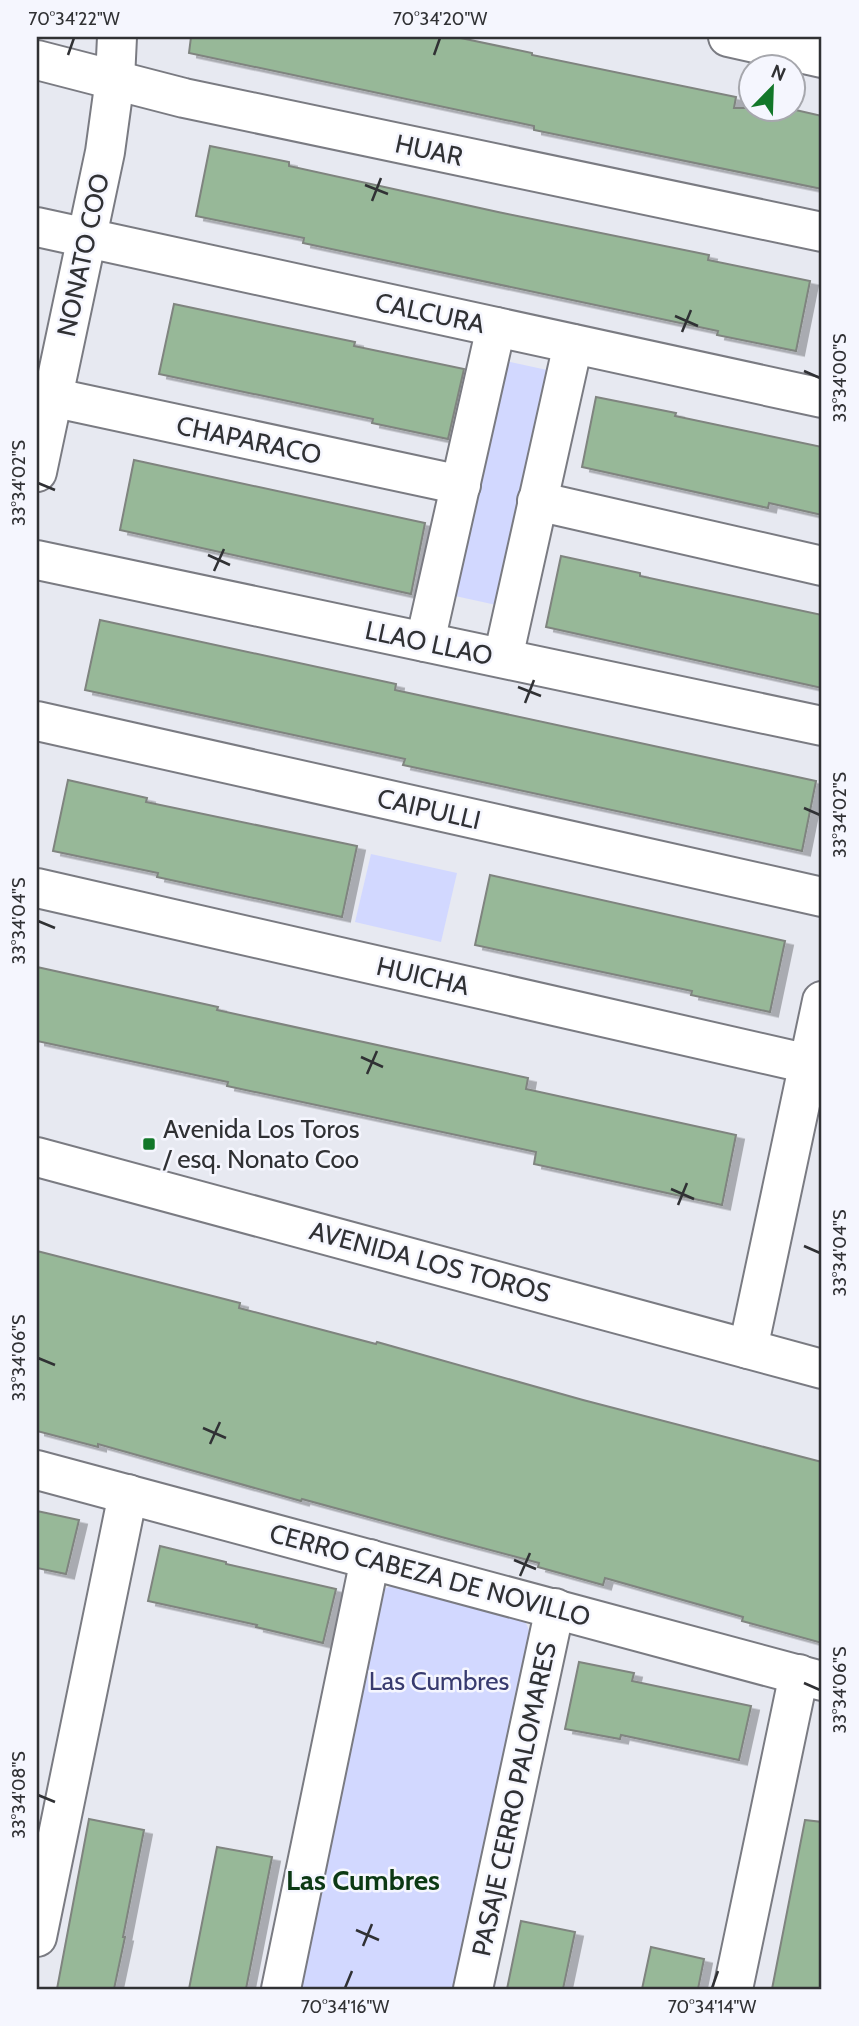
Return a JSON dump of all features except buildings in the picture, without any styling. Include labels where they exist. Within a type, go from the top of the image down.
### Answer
[{"type":"street","name":"NONATO COO","points":[[37,472],[45,396],[87,238],[105,152],[115,79],[117,37]]},
{"type":"street","points":[[728,37],[822,58]]},
{"type":"street","name":"HUAR","points":[[37,60],[184,99],[822,232]]},
{"type":"street","name":"CALCURA","points":[[37,227],[822,398]]},
{"type":"street","points":[[425,642],[496,327]]},
{"type":"street","points":[[503,658],[573,344]]},
{"type":"street","name":"CHAPARACO","points":[[45,396],[461,485]]},
{"type":"street","points":[[537,501],[822,566]]},
{"type":"street","name":"LLAO LLAO","points":[[37,560],[822,726]]},
{"type":"street","name":"CAIPULLI","points":[[37,721],[822,897]]},
{"type":"street","name":"HUICHA","points":[[37,888],[809,1064]]},
{"type":"street","points":[[748,1349],[822,1001]]},
{"type":"street","name":"AVENIDA LOS TOROS","points":[[37,1157],[822,1369]]},
{"type":"street","name":"CERRO CABEZA DE NOVILLO","points":[[37,1470],[811,1677]]},
{"type":"street","points":[[37,1937],[128,1494]]},
{"type":"street","points":[[281,1989],[370,1559]]},
{"type":"street","name":"PASAJE CERRO PALOMARES","points":[[473,1989],[555,1608]]},
{"type":"street","points":[[733,1989],[811,1677]]},
{"type":"green space","points":[[497,359],[561,373],[510,608],[446,594]]},
{"type":"green space","points":[[371,854],[457,873],[441,942],[355,922]]},
{"type":"green space","name":"Las Cumbres","points":[[394,1584],[524,1619],[530,1632],[453,1989],[295,1989],[377,1593]]},
{"type":"place","name":"Avenida Los Toros / esq. Nonato Coo","points":[[149,1144]]},
{"type":"district","name":"Las Cumbres","points":[[363,1880]]}]
